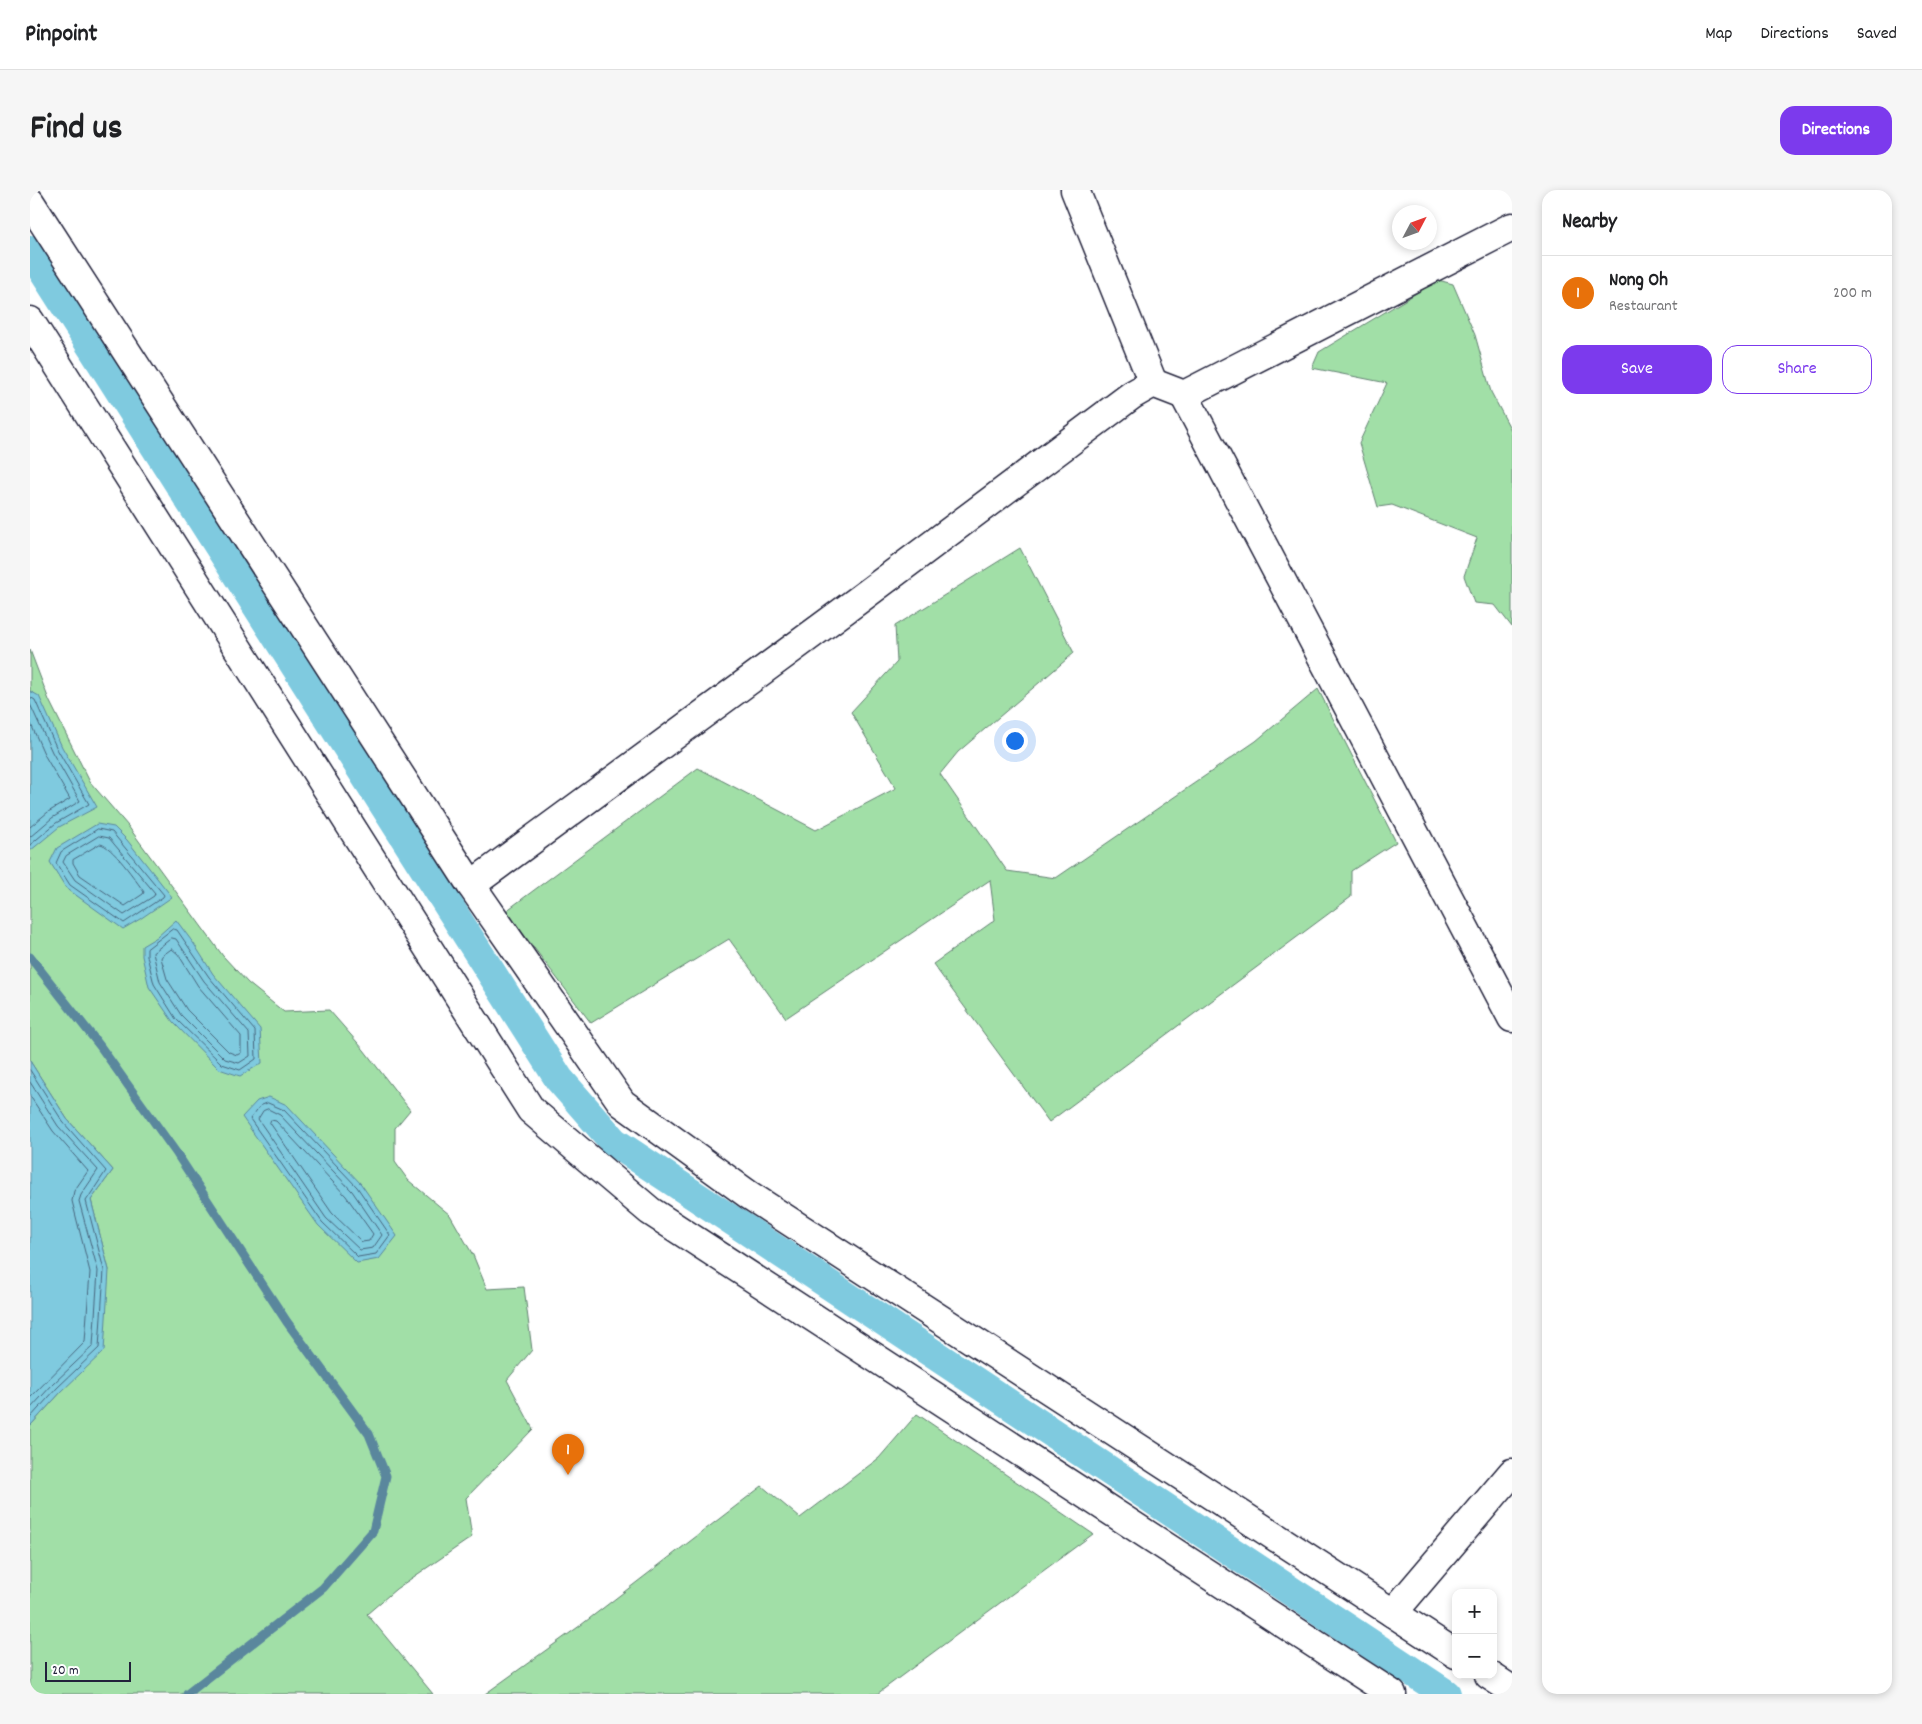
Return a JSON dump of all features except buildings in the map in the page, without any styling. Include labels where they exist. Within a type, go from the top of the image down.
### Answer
[{"type":"street","points":[[1075,190],[1153,383],[1184,395],[1512,1018]]},
{"type":"street","points":[[30,202],[471,885],[622,1103],[749,1195],[1452,1651]]},
{"type":"street","points":[[1184,395],[1509,238]]},
{"type":"street","points":[[30,321],[531,1110],[650,1211],[1392,1694]]},
{"type":"street","points":[[471,885],[857,602],[1132,395],[1153,383]]},
{"type":"street","points":[[1393,1613],[1512,1473]]},
{"type":"street","points":[[1495,1679],[1512,1690]]},
{"type":"green space","points":[[1438,280],[1453,284],[1475,335],[1491,392],[1512,432],[1512,627],[1495,605],[1474,603],[1464,576],[1477,538],[1392,505],[1378,507],[1359,443],[1387,383],[1312,368],[1319,352]]},
{"type":"green space","points":[[1020,548],[1074,653],[958,752],[940,774],[1007,871],[1056,878],[1256,741],[1318,689],[1396,842],[1351,871],[1351,897],[1049,1122],[933,964],[995,920],[990,880],[786,1018],[729,939],[591,1023],[506,911],[698,768],[816,830],[896,788],[851,712],[897,662],[895,626]]},
{"type":"green space","points":[[30,650],[49,700],[90,782],[128,826],[223,956],[248,983],[284,1012],[329,1010],[364,1050],[410,1110],[395,1128],[395,1162],[408,1180],[450,1215],[473,1255],[487,1289],[524,1287],[532,1350],[507,1380],[533,1429],[466,1498],[472,1537],[396,1589],[367,1614],[433,1694],[30,1694],[30,1426],[61,1392],[109,1270],[91,1200],[113,1170],[67,1119],[30,1061]]},
{"type":"green space","points":[[917,1414],[1093,1534],[877,1694],[485,1694],[581,1625],[762,1486],[800,1518],[879,1458]]},
{"type":"water","points":[[30,691],[39,696],[62,747],[97,807],[59,827],[30,851]]},
{"type":"water","points":[[97,824],[114,827],[127,840],[172,897],[123,929],[66,888],[50,862],[57,848]]},
{"type":"water","points":[[176,920],[213,974],[260,1029],[262,1063],[240,1076],[219,1069],[173,1022],[149,987],[142,956],[142,946],[157,937]]},
{"type":"water","points":[[30,1061],[67,1119],[113,1170],[91,1200],[109,1270],[104,1351],[61,1392],[30,1426]]},
{"type":"water","points":[[269,1097],[287,1105],[361,1184],[397,1236],[379,1259],[357,1263],[318,1225],[242,1117],[257,1101]]},
{"type":"waterway","points":[[30,250],[559,1079],[614,1142],[1446,1694]]},
{"type":"waterway","points":[[30,957],[100,1046],[177,1154],[287,1322],[369,1434],[386,1476],[373,1531],[323,1588],[187,1694]]},
{"type":"place","name":"Nong Oh","points":[[568,1475]]}]
